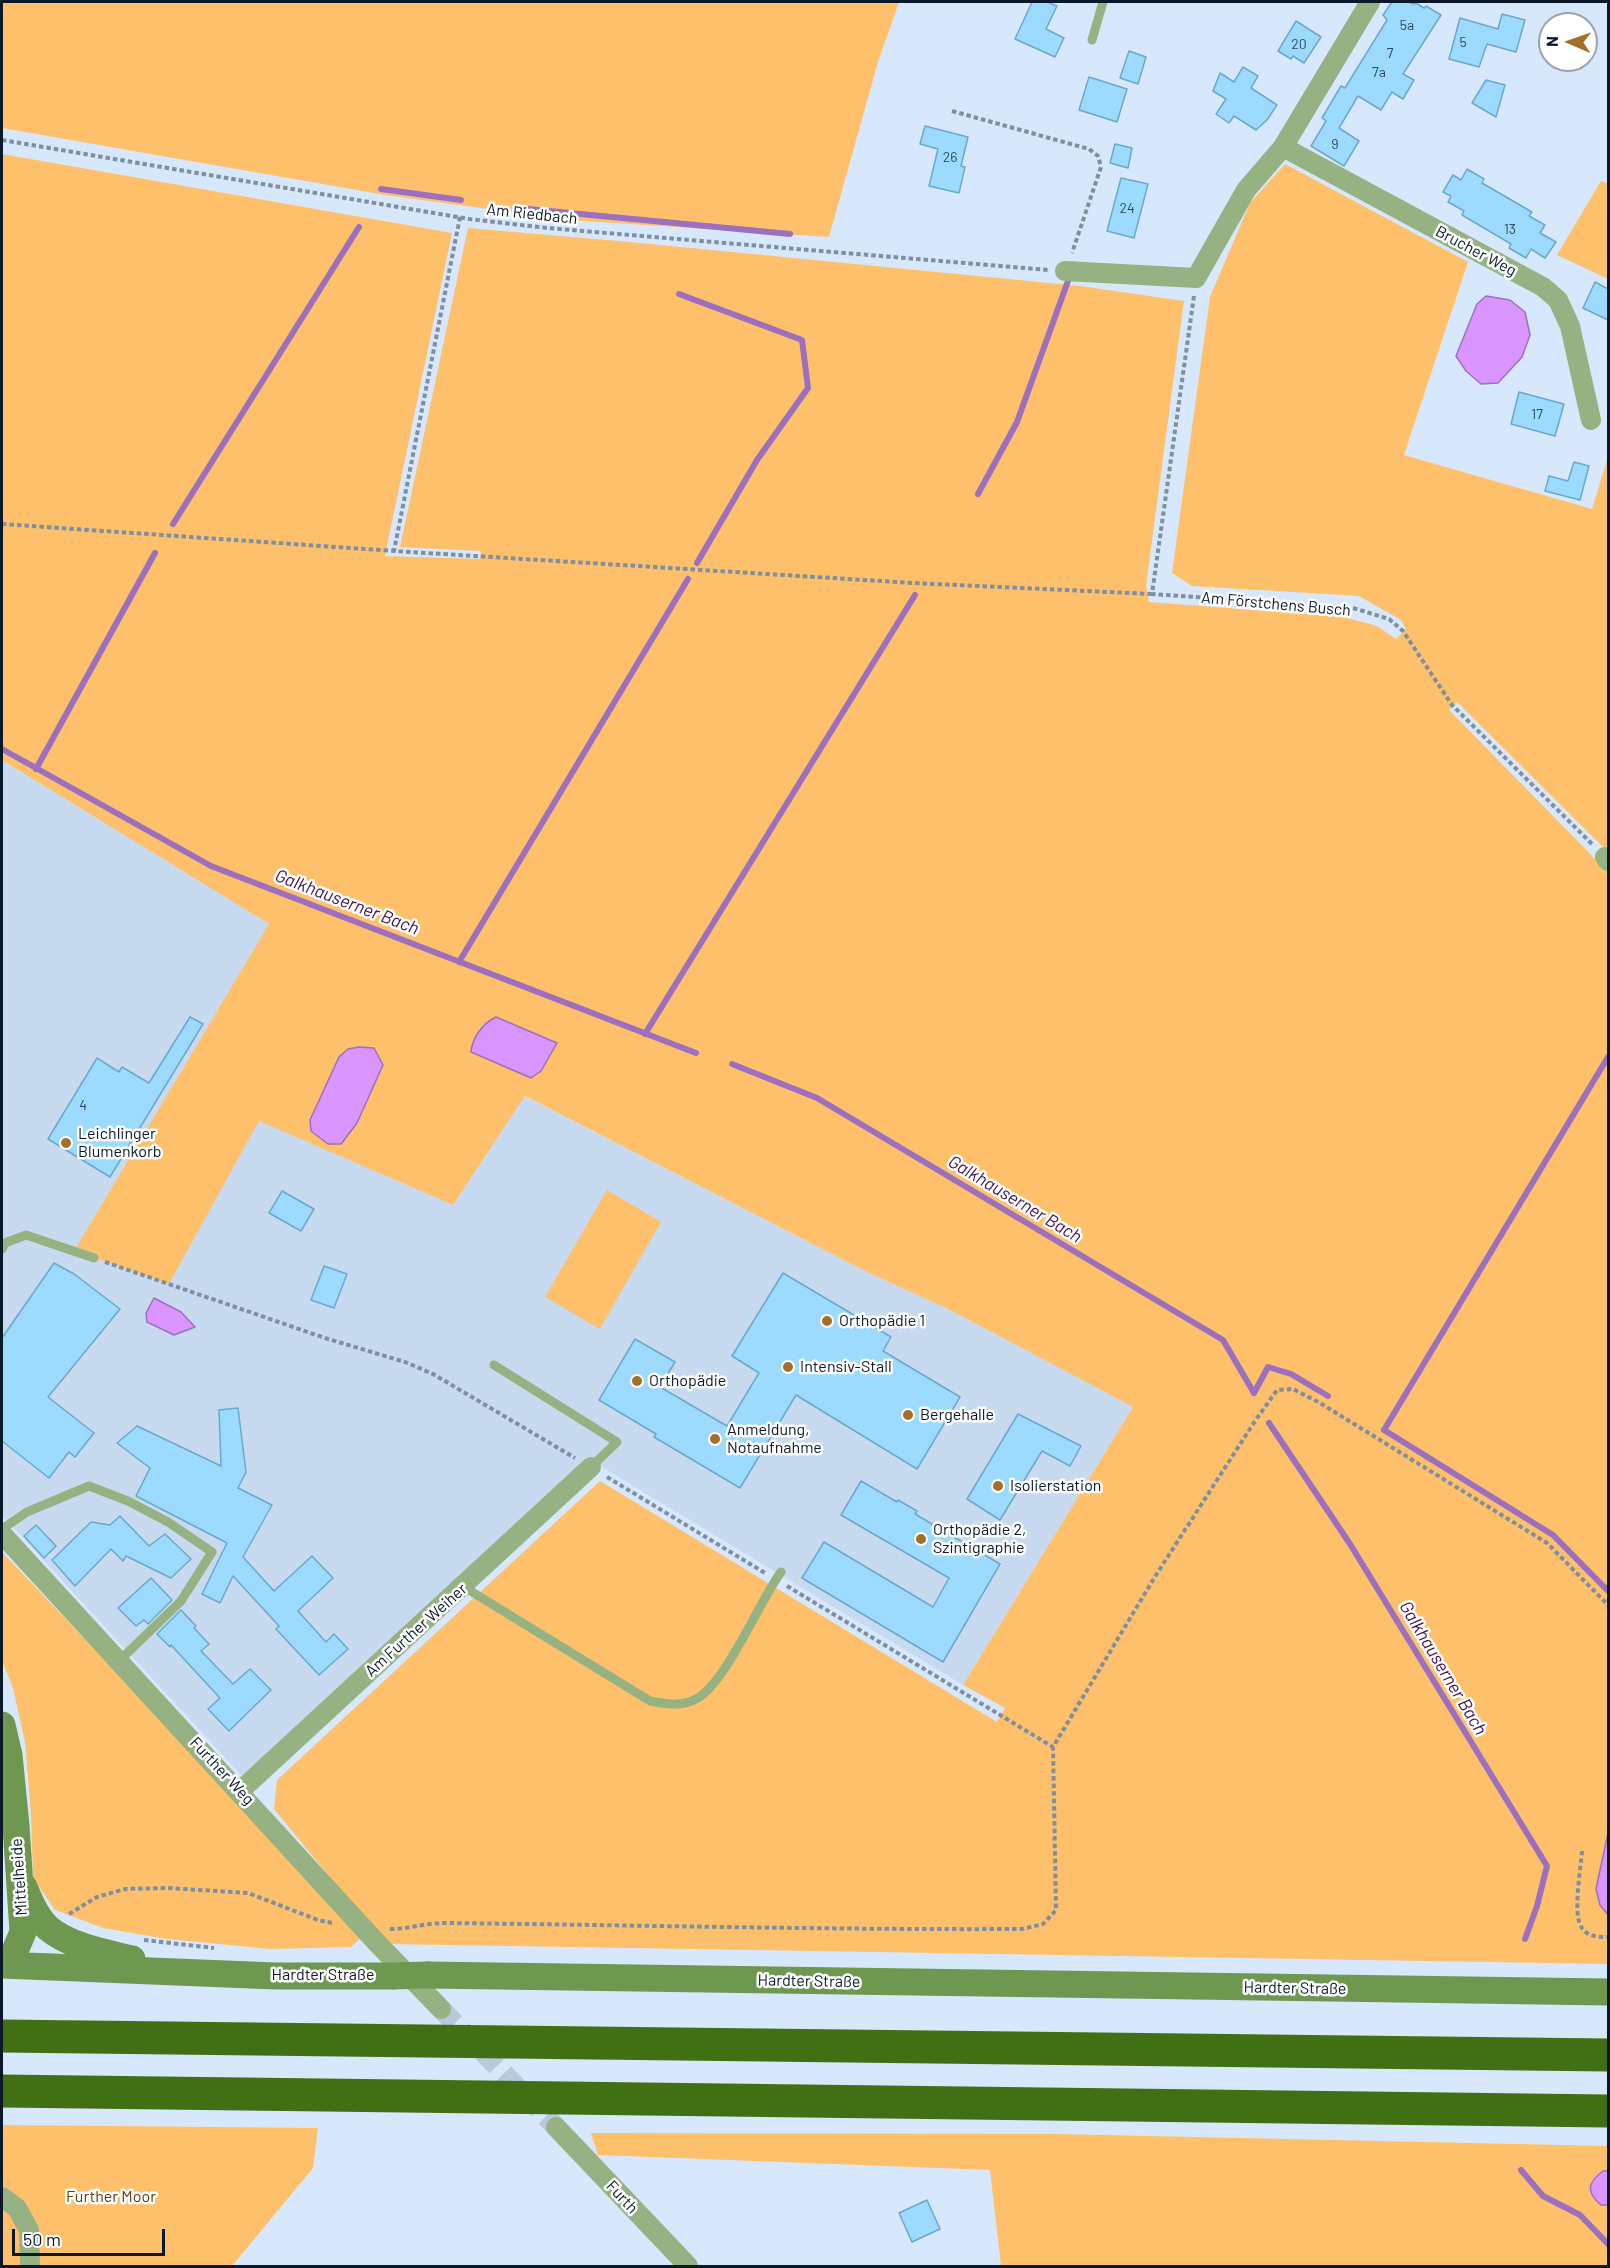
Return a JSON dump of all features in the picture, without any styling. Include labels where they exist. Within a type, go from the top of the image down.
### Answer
[{"type":"highway","points":[[2,2036],[1608,2055]]},
{"type":"highway","points":[[2,2091],[1608,2111]]},
{"type":"main road","name":"Mittelheide","points":[[2,1725],[9,1755],[23,1932],[4,1957]]},
{"type":"main road","points":[[19,1877],[35,1913],[47,1928],[62,1937],[183,1971]]},
{"type":"main road","name":"Hardter Straße","points":[[4,1957],[276,1976],[428,1975],[1608,1992]]},
{"type":"street","points":[[1065,271],[1196,279],[1246,190],[1282,147],[1370,2]]},
{"type":"street","name":"Brucher Weg","points":[[1282,147],[1543,287],[1558,300],[1570,326],[1591,420]]},
{"type":"street","name":"Am Further Weiher","points":[[240,1791],[464,1587],[591,1467]]},
{"type":"street","name":"Further Weg","points":[[2,1534],[441,2009]]},
{"type":"street","name":"Furth","points":[[556,2127],[688,2266]]},
{"type":"street","points":[[2,2197],[17,2208],[29,2230],[30,2266]]},
{"type":"lane","points":[[1092,40],[1103,2]]},
{"type":"lane","points":[[2,1249],[5,1243],[26,1235],[94,1258]]},
{"type":"lane","points":[[494,1365],[616,1442],[591,1467]]},
{"type":"lane","points":[[2,1528],[27,1512],[89,1486],[128,1501],[168,1522],[212,1552],[181,1601],[119,1661]]},
{"type":"lane","points":[[464,1587],[650,1701],[672,1705],[695,1699],[715,1684],[781,1572]]},
{"type":"path","points":[[952,111],[1089,148],[1098,156],[1101,167],[1065,271]]},
{"type":"path","name":"Am Riedbach","points":[[2,140],[460,217],[548,228],[1065,271]]},
{"type":"path","points":[[394,551],[460,217]]},
{"type":"path","points":[[1152,594],[1196,279]]},
{"type":"path","name":"Am Förstchens Busch","points":[[2,524],[394,551],[913,583],[1152,594],[1353,608],[1389,619],[1403,631],[1452,705],[1607,859]]},
{"type":"path","points":[[47,1928],[97,1897],[124,1889],[168,1888],[248,1893],[318,1920],[366,1929],[399,1929],[440,1923],[726,1926],[841,1930],[1022,1929],[1043,1924],[1056,1910],[1053,1747],[1156,1575],[1255,1420],[1277,1390],[1293,1389],[1320,1403],[1547,1543],[1608,1605]]},
{"type":"path","points":[[1582,1851],[1577,1913],[1581,1928],[1593,1936],[1608,1937]]},
{"type":"path","points":[[135,1938],[224,1949]]},
{"type":"shaded area","points":[[1486,296],[1510,300],[1525,312],[1530,335],[1522,357],[1498,383],[1481,384],[1466,371],[1456,356],[1477,304]]},
{"type":"shaded area","points":[[2,760],[269,924],[74,1251],[169,1284],[258,1120],[453,1205],[524,1096],[867,1272],[948,1309],[1133,1407],[963,1685],[587,1458],[242,1776],[2,1515]]},
{"type":"shaded area","points":[[496,1017],[557,1043],[541,1071],[531,1078],[471,1052],[479,1032]]},
{"type":"shaded area","points":[[374,1048],[383,1065],[357,1123],[341,1144],[328,1144],[311,1131],[310,1120],[339,1057],[348,1049]]},
{"type":"shaded area","points":[[154,1298],[181,1312],[195,1327],[174,1335],[147,1322],[146,1313]]},
{"type":"shaded area","points":[[1608,1833],[1608,1915],[1600,1905],[1596,1889]]},
{"type":"shaded area","points":[[1603,2171],[1608,2171],[1608,2205],[1601,2205],[1593,2196],[1590,2188]]},
{"type":"green space","points":[[2,2],[899,2],[878,62],[829,237],[569,220],[385,195],[2,128]]},
{"type":"green space","points":[[2,154],[452,233],[385,556],[480,559],[481,551],[400,547],[468,228],[1080,286],[1184,301],[1146,586],[1149,602],[1343,617],[1377,626],[1396,639],[1406,629],[1401,620],[1359,596],[1192,586],[1172,573],[1210,297],[1250,203],[1285,164],[1468,262],[1404,455],[1592,509],[1608,457],[1608,852],[1457,702],[1449,710],[1608,872],[1608,1964],[385,1944],[274,1809],[277,1780],[600,1481],[997,1722],[1005,1708],[963,1685],[1133,1407],[948,1309],[867,1272],[525,1096],[453,1205],[259,1121],[169,1284],[74,1251],[269,924],[2,760]]},
{"type":"green space","points":[[1601,181],[1608,184],[1608,279],[1557,255]]},
{"type":"green space","points":[[607,1190],[661,1222],[600,1329],[545,1297]]},
{"type":"green space","points":[[2,1552],[235,1797],[361,1938],[351,1947],[270,1949],[167,1939],[103,1928],[55,1910],[33,1878],[25,1742],[13,1688],[2,1661]]},
{"type":"green space","name":"Further Moor","points":[[2,2125],[318,2128],[313,2168],[232,2266],[2,2266]]},
{"type":"green space","points":[[591,2133],[1057,2134],[1608,2146],[1608,2266],[1001,2266],[990,2170],[598,2155]]},
{"type":"building","points":[[1032,2],[1047,2],[1057,6],[1046,29],[1064,38],[1055,57],[1015,39]]},
{"type":"building","points":[[1392,2],[1416,3],[1441,15],[1403,74],[1414,80],[1403,99],[1392,92],[1381,110],[1358,96],[1339,128],[1359,141],[1344,166],[1311,146],[1326,121],[1322,118],[1341,86],[1345,88],[1387,20],[1383,15]]},
{"type":"building","points":[[1502,14],[1525,20],[1516,52],[1487,44],[1479,67],[1449,59],[1460,18],[1498,29]]},
{"type":"building","points":[[1296,21],[1321,37],[1304,63],[1293,56],[1291,59],[1278,51]]},
{"type":"building","points":[[1129,51],[1146,57],[1138,84],[1120,78]]},
{"type":"building","points":[[1243,67],[1258,76],[1251,88],[1277,105],[1267,120],[1256,130],[1234,116],[1229,123],[1216,114],[1226,99],[1213,91],[1220,73],[1234,82]]},
{"type":"building","points":[[1089,77],[1127,89],[1117,122],[1079,110]]},
{"type":"building","points":[[1486,80],[1505,85],[1496,117],[1472,103]]},
{"type":"building","points":[[925,126],[968,137],[961,166],[965,167],[959,193],[929,186],[938,149],[920,144]]},
{"type":"building","points":[[1115,144],[1132,148],[1128,168],[1110,163]]},
{"type":"building","points":[[1467,169],[1484,179],[1482,183],[1532,212],[1529,216],[1545,225],[1540,233],[1556,242],[1545,258],[1531,249],[1526,258],[1509,248],[1511,244],[1462,215],[1464,211],[1448,202],[1451,196],[1443,192],[1453,175],[1461,180]]},
{"type":"building","points":[[1121,178],[1148,184],[1134,238],[1107,231]]},
{"type":"building","points":[[1595,282],[1608,289],[1608,320],[1583,308]]},
{"type":"building","points":[[1519,392],[1564,404],[1555,436],[1511,424]]},
{"type":"building","points":[[1574,462],[1589,466],[1580,500],[1545,491],[1549,476],[1568,481]]},
{"type":"building","points":[[190,1017],[203,1024],[110,1177],[48,1139],[97,1058],[119,1072],[122,1067],[149,1083]]},
{"type":"building","points":[[282,1191],[314,1209],[301,1231],[269,1213]]},
{"type":"building","points":[[54,1263],[74,1274],[120,1309],[48,1397],[94,1433],[75,1457],[69,1452],[49,1478],[2,1441],[2,1338]]},
{"type":"building","points":[[324,1266],[347,1274],[334,1308],[311,1300]]},
{"type":"building","points":[[783,1273],[891,1337],[883,1351],[960,1397],[917,1469],[796,1395],[740,1488],[654,1437],[656,1434],[599,1400],[635,1339],[675,1362],[660,1387],[727,1426],[759,1373],[732,1356]]},
{"type":"building","points":[[238,1408],[246,1472],[238,1488],[272,1505],[243,1557],[274,1591],[312,1556],[333,1578],[298,1611],[326,1642],[334,1634],[348,1649],[319,1675],[276,1629],[279,1626],[233,1576],[220,1603],[202,1594],[227,1543],[136,1496],[150,1468],[117,1443],[137,1426],[221,1466],[219,1410]]},
{"type":"building","points":[[1018,1414],[1081,1446],[1070,1466],[1042,1451],[1000,1520],[967,1499]]},
{"type":"building","points":[[861,1481],[917,1511],[915,1514],[1000,1564],[943,1662],[802,1578],[824,1542],[933,1607],[949,1578],[841,1515]]},
{"type":"building","points":[[120,1516],[149,1546],[165,1534],[191,1559],[171,1578],[126,1556],[123,1561],[111,1549],[75,1586],[52,1560],[91,1522],[110,1525]]},
{"type":"building","points":[[36,1525],[56,1546],[44,1558],[24,1536]]},
{"type":"building","points":[[151,1578],[172,1600],[148,1624],[144,1620],[136,1626],[118,1608]]},
{"type":"building","points":[[181,1610],[209,1644],[201,1651],[233,1684],[250,1669],[271,1690],[229,1731],[208,1709],[220,1698],[171,1645],[170,1647],[157,1634]]},
{"type":"building","points":[[927,2200],[940,2229],[912,2242],[899,2213]]},
{"type":"waterway","points":[[381,189],[461,200]]},
{"type":"waterway","points":[[528,209],[790,234]]},
{"type":"waterway","points":[[173,524],[359,227]]},
{"type":"waterway","points":[[978,494],[1017,422],[1068,281]]},
{"type":"waterway","points":[[679,294],[802,340],[808,388],[757,460],[697,563]]},
{"type":"waterway","points":[[36,769],[155,553]]},
{"type":"waterway","points":[[459,962],[688,579]]},
{"type":"waterway","points":[[645,1034],[915,595]]},
{"type":"waterway","name":"Galkhauserner Bach","points":[[2,749],[211,866],[696,1053]]},
{"type":"waterway","points":[[1608,1057],[1384,1430],[1553,1535],[1608,1591]]},
{"type":"waterway","name":"Galkhauserner Bach","points":[[732,1064],[817,1098],[1223,1340],[1254,1393]]},
{"type":"waterway","points":[[1254,1393],[1268,1367],[1291,1374],[1328,1396]]},
{"type":"waterway","name":"Galkhauserner Bach","points":[[1269,1423],[1350,1544],[1547,1866],[1537,1906],[1525,1939]]},
{"type":"waterway","name":"Galkhauserner Bach","points":[[1521,2170],[1543,2196],[1580,2215],[1608,2244]]},
{"type":"tunnel","points":[[441,2009],[556,2127]]},
{"type":"place","name":"Leichlinger Blumenkorb","points":[[66,1143]]},
{"type":"place","name":"Orthopädie 1","points":[[827,1321]]},
{"type":"place","name":"Intensiv-Stall","points":[[788,1367]]},
{"type":"place","name":"Orthopädie","points":[[637,1381]]},
{"type":"place","name":"Bergehalle","points":[[908,1415]]},
{"type":"place","name":"Anmeldung, Notaufnahme","points":[[715,1439]]},
{"type":"place","name":"Isolierstation","points":[[998,1486]]},
{"type":"place","name":"Orthopädie 2, Szintigraphie","points":[[921,1539]]}]
